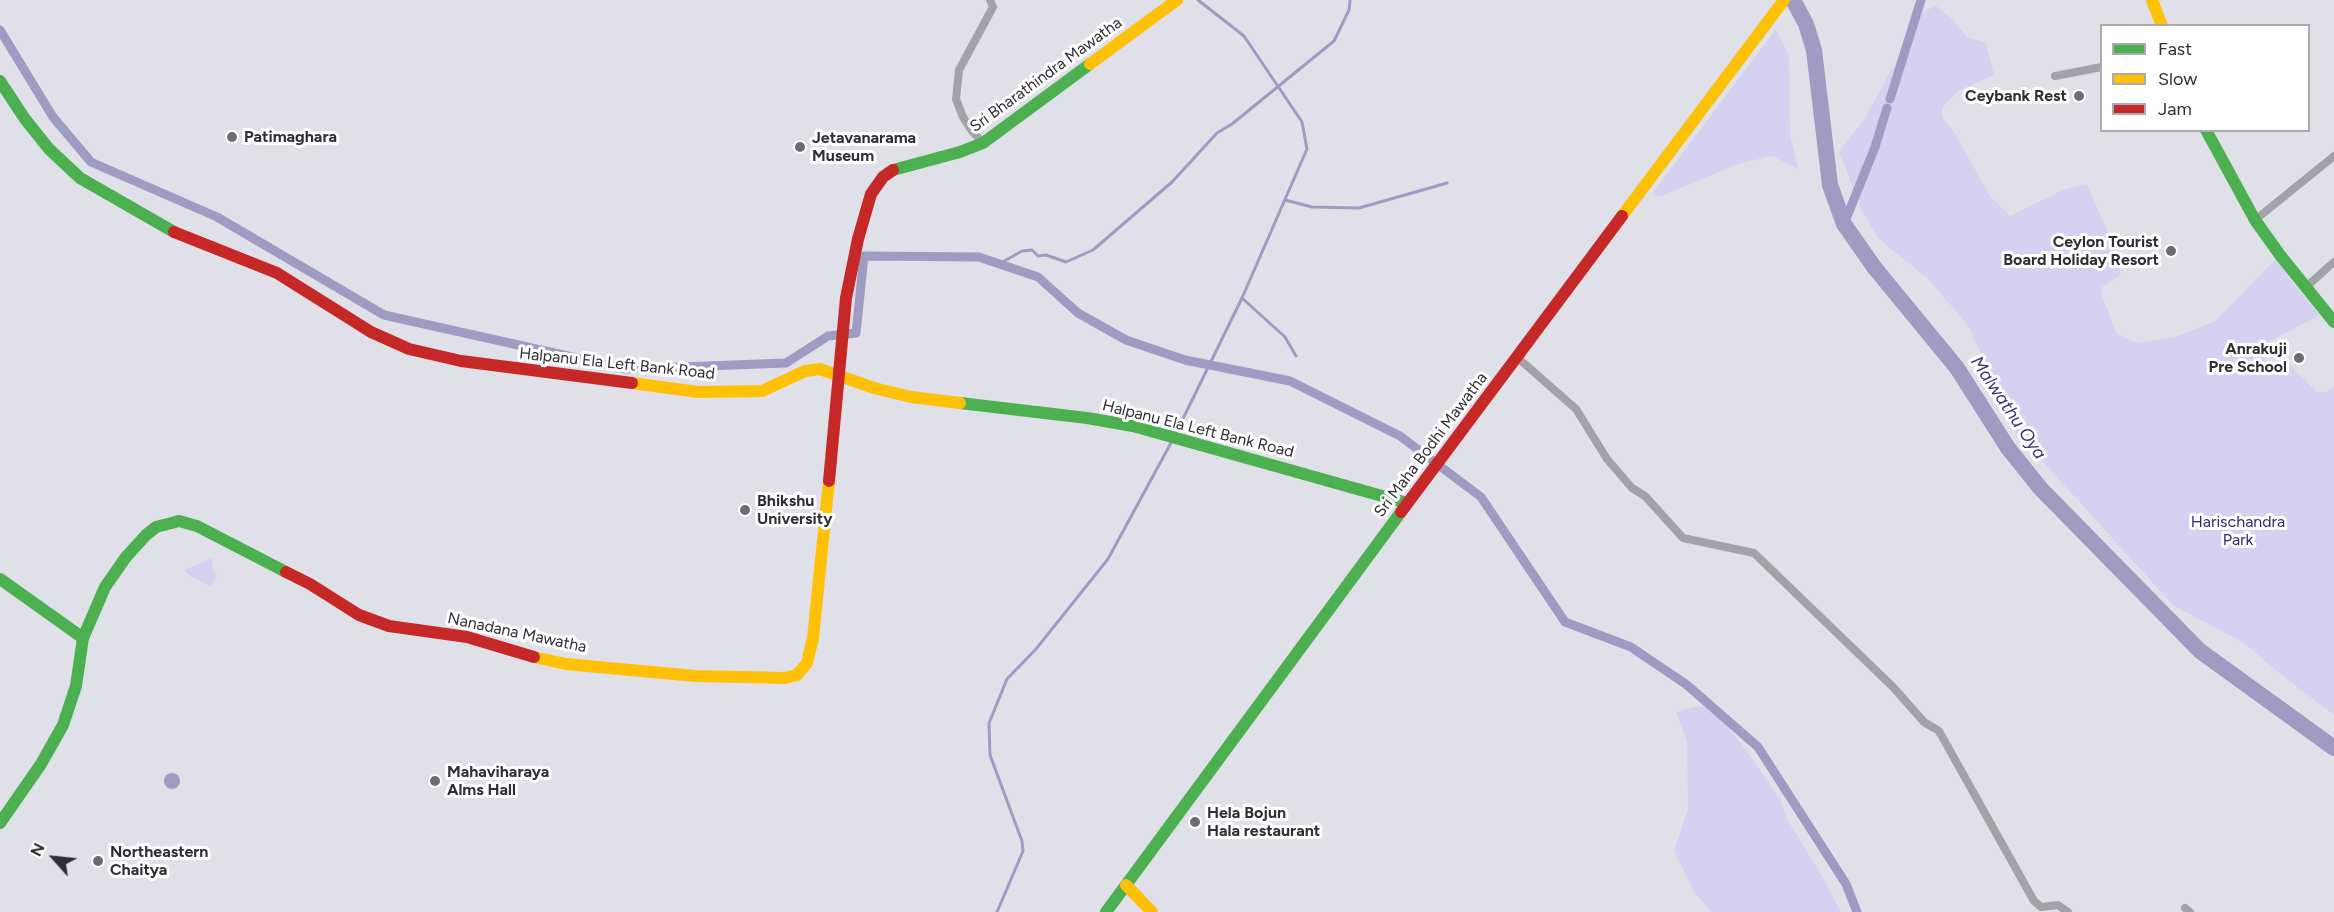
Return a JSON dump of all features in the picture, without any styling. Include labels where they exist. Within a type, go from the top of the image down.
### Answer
[{"type":"main road","name":"Sri Bharathindra Mawatha","points":[[840,368],[849,279],[868,204],[877,185],[895,168],[960,152],[983,142],[1177,0]]},
{"type":"main road","name":"Sri Maha Bodhi Mawatha","points":[[1106,912],[1407,503],[1742,54],[1785,0]]},
{"type":"main road","points":[[2152,0],[2161,24]]},
{"type":"main road","name":"Halpanu Ela Left Bank Road","points":[[0,81],[42,141],[80,178],[186,238],[277,273],[371,332],[409,349],[461,361],[698,392],[762,391],[813,369],[840,368],[874,388],[910,397],[1087,418],[1163,434],[1407,503]]},
{"type":"main road","points":[[2207,132],[2255,220],[2334,322]]},
{"type":"main road","name":"Nanadana Mawatha","points":[[0,823],[41,764],[63,725],[76,686],[82,638],[105,587],[126,558],[156,527],[179,521],[197,526],[289,573],[359,615],[389,626],[467,637],[528,656],[566,664],[695,676],[759,678],[797,675],[807,663],[812,645],[840,368]]},
{"type":"main road","points":[[0,579],[82,638]]},
{"type":"main road","points":[[1126,885],[1152,912]]},
{"type":"street","points":[[983,142],[963,117],[956,99],[959,70],[993,7],[990,0]]},
{"type":"street","points":[[2055,76],[2100,67]]},
{"type":"street","points":[[2255,220],[2334,156]]},
{"type":"street","points":[[2306,288],[2334,262]]},
{"type":"street","points":[[1518,357],[1576,409],[1607,459],[1632,488],[1645,496],[1683,538],[1754,553],[1893,687],[1924,722],[1939,731],[2034,901],[2041,907],[2058,905],[2068,912]]},
{"type":"green space","name":"Harischandra Park","points":[[1935,5],[1951,18],[1967,37],[1986,43],[1994,75],[1958,91],[1942,108],[1942,117],[1954,132],[1990,196],[2010,216],[2063,190],[2087,184],[2121,263],[2120,275],[2101,288],[2117,334],[2137,343],[2175,337],[2214,322],[2276,259],[2298,290],[2320,315],[2268,342],[2260,353],[2270,364],[2287,363],[2318,393],[2327,392],[2334,385],[2334,715],[2244,643],[2173,605],[2015,431],[1968,325],[1928,279],[1878,238],[1860,207],[1839,151],[1864,120],[1922,14]]},
{"type":"green space","points":[[1776,29],[1789,55],[1790,134],[1798,169],[1772,156],[1738,164],[1659,197],[1652,194]]},
{"type":"green space","points":[[212,558],[213,570],[217,576],[211,587],[190,576],[184,570]]},
{"type":"green space","points":[[1697,706],[1713,708],[1749,754],[1781,801],[1787,819],[1841,912],[1711,912],[1694,892],[1674,851],[1688,809],[1687,741],[1676,712]]},
{"type":"shaded area","points":[[172,773],[178,775],[180,781],[178,787],[172,789],[166,787],[164,781],[166,775]]},
{"type":"waterway","points":[[1175,435],[1242,298],[1307,149],[1302,122],[1244,36],[1198,0]]},
{"type":"waterway","points":[[999,264],[1022,251],[1032,250],[1038,256],[1046,255],[1066,262],[1093,250],[1172,182],[1217,133],[1232,124],[1334,41],[1349,10],[1350,0]]},
{"type":"waterway","name":"Malwathu Oya","points":[[1793,0],[1806,24],[1814,50],[1830,185],[1844,224],[1874,267],[1957,368],[2008,448],[2041,489],[2200,651],[2334,748]]},
{"type":"waterway","points":[[1890,99],[1921,0]]},
{"type":"waterway","points":[[0,30],[53,117],[91,162],[217,217],[384,315],[626,369],[786,363],[828,336],[856,333],[864,256],[979,257],[1038,277],[1078,313],[1126,340],[1185,360],[1290,381],[1400,436],[1481,497],[1565,622],[1631,647],[1687,685],[1758,747],[1846,884],[1857,912]]},
{"type":"waterway","points":[[1844,224],[1875,147],[1887,108]]},
{"type":"waterway","points":[[1285,200],[1312,207],[1359,208],[1447,183]]},
{"type":"waterway","points":[[1242,298],[1285,337],[1296,356]]},
{"type":"waterway","points":[[997,912],[1023,851],[1022,841],[990,755],[989,723],[1007,679],[1036,649],[1108,559],[1172,441]]},
{"type":"traffic: fast","points":[[893,170],[960,152],[983,143],[1090,64]]},
{"type":"traffic: fast","points":[[0,81],[25,119],[49,149],[80,178],[174,232]]},
{"type":"traffic: fast","points":[[2207,132],[2255,220],[2334,322]]},
{"type":"traffic: fast","points":[[960,403],[1087,418],[1133,426],[1407,503]]},
{"type":"traffic: fast","points":[[1106,912],[1401,512]]},
{"type":"traffic: fast","points":[[0,823],[41,764],[63,725],[76,686],[83,638],[105,587],[126,557],[146,535],[156,527],[179,521],[197,526],[286,572]]},
{"type":"traffic: fast","points":[[0,579],[83,638]]},
{"type":"traffic: slow","points":[[1090,64],[1177,0]]},
{"type":"traffic: slow","points":[[1622,216],[1784,0]]},
{"type":"traffic: slow","points":[[2152,0],[2161,24]]},
{"type":"traffic: slow","points":[[632,383],[698,392],[762,391],[805,371],[820,369],[874,388],[911,397],[960,403]]},
{"type":"traffic: slow","points":[[534,657],[566,664],[695,676],[785,678],[797,675],[807,663],[813,638],[829,481]]},
{"type":"traffic: slow","points":[[1126,885],[1152,912]]},
{"type":"traffic: jam","points":[[829,481],[846,298],[858,239],[871,194],[883,177],[893,170]]},
{"type":"traffic: jam","points":[[1401,512],[1622,216]]},
{"type":"traffic: jam","points":[[174,232],[277,273],[371,332],[409,349],[461,361],[632,383]]},
{"type":"traffic: jam","points":[[286,572],[310,584],[359,615],[389,626],[467,637],[534,657]]},
{"type":"place","name":"Ceybank Rest","points":[[2079,96]]},
{"type":"place","name":"Patimaghara","points":[[232,137]]},
{"type":"place","name":"Jetavanarama Museum","points":[[800,147]]},
{"type":"place","name":"Ceylon Tourist Board Holiday Resort","points":[[2171,251]]},
{"type":"place","name":"Anrakuji Pre School","points":[[2299,358]]},
{"type":"place","name":"Bhikshu University","points":[[745,510]]},
{"type":"place","name":"Mahaviharaya Alms Hall","points":[[435,781]]},
{"type":"place","name":"Hela Bojun Hala restaurant","points":[[1195,822]]},
{"type":"place","name":"Northeastern Chaitya","points":[[98,861]]}]
